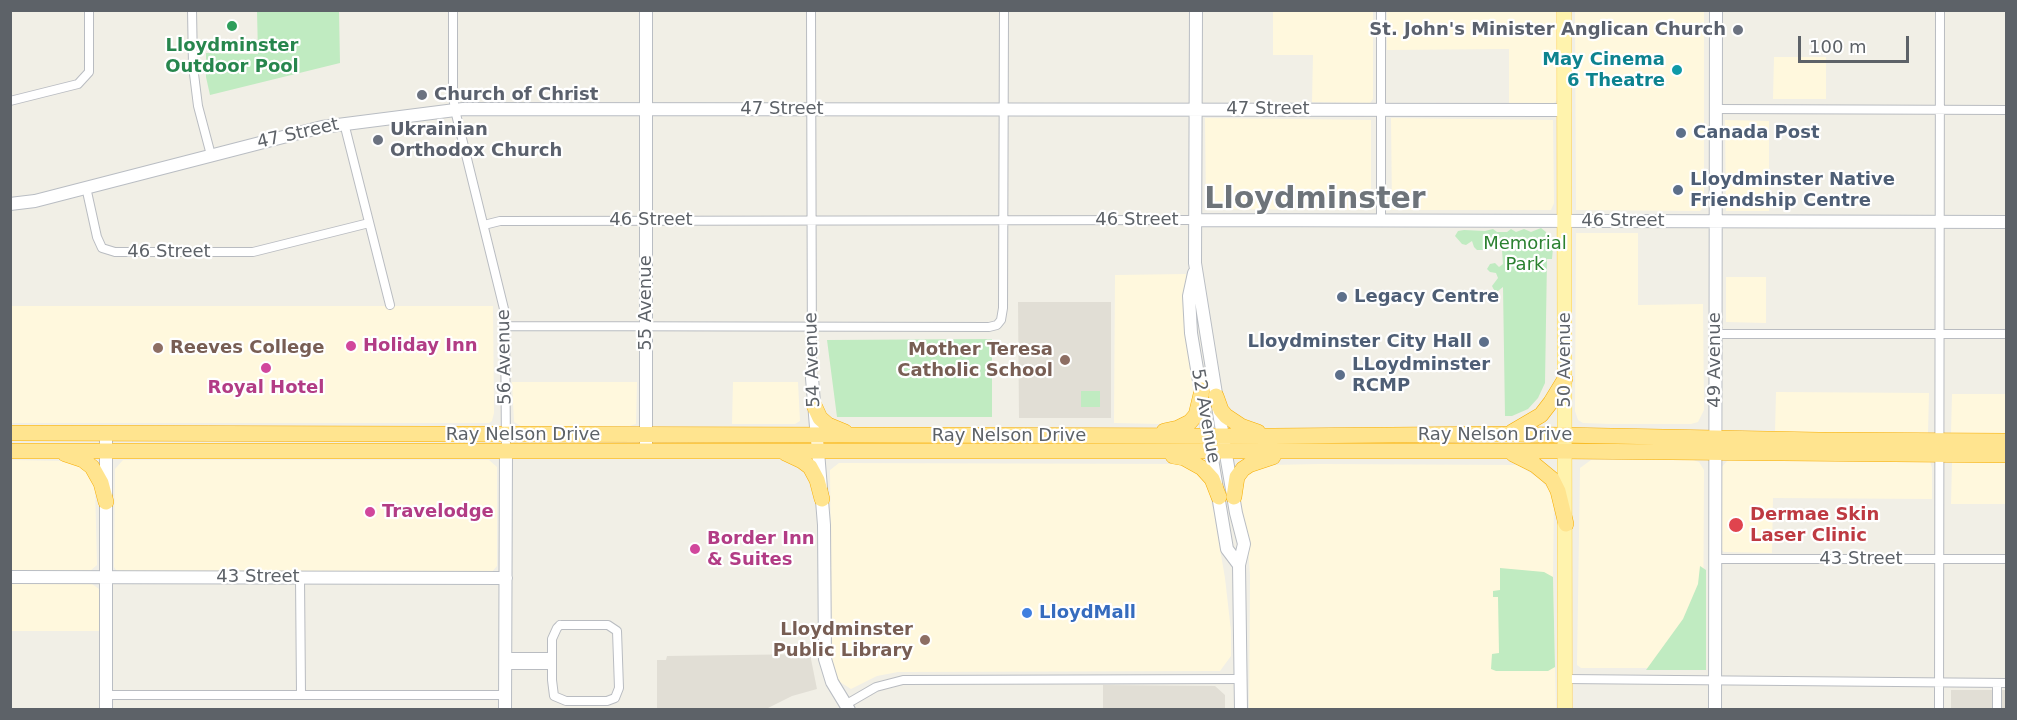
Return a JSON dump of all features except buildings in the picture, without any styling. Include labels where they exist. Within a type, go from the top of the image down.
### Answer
[{"type":"highway","points":[[1508,434],[1541,415],[1565,379]]},
{"type":"highway","points":[[1142,436],[1173,429],[1190,422],[1209,393],[1226,416],[1241,426],[1273,436]]},
{"type":"highway","points":[[814,405],[820,418],[828,425],[850,435]]},
{"type":"highway","name":"Ray Nelson Drive","points":[[10,433],[506,435],[779,451],[1508,452],[1715,446],[1940,448],[2007,455]]},
{"type":"highway","name":"Ray Nelson Drive","points":[[10,451],[506,451],[816,435],[1508,434],[1566,435],[1715,446]]},
{"type":"highway","name":"Ray Nelson Drive","points":[[1940,448],[2007,441]]},
{"type":"highway","points":[[54,451],[83,460],[92,467],[101,483],[106,502]]},
{"type":"highway","points":[[779,451],[810,467],[817,480],[822,499]]},
{"type":"highway","points":[[1082,461],[1086,457],[1101,452]]},
{"type":"highway","points":[[1152,452],[1184,458],[1199,466],[1226,497],[1243,469],[1264,459],[1293,452]]},
{"type":"highway","points":[[1508,452],[1535,465],[1552,479],[1558,491],[1566,524]]},
{"type":"main road","name":"50 Avenue","points":[[1564,10],[1565,710]]},
{"type":"street","points":[[10,101],[78,84],[89,72],[88,10]]},
{"type":"street","points":[[192,10],[193,66],[198,106],[211,155]]},
{"type":"street","name":"56 Avenue","points":[[453,10],[455,110],[504,302],[506,326],[506,710]]},
{"type":"street","name":"55 Avenue","points":[[646,10],[646,444]]},
{"type":"street","name":"54 Avenue","points":[[811,10],[812,378],[822,499],[825,659],[832,682],[847,707]]},
{"type":"street","points":[[506,326],[989,327],[998,325],[1003,308],[1004,10]]},
{"type":"street","name":"52 Avenue","points":[[1196,10],[1196,263],[1209,393],[1226,497],[1244,544],[1239,565],[1241,710]]},
{"type":"street","points":[[1381,10],[1381,221]]},
{"type":"street","name":"49 Avenue","points":[[1715,710],[1716,10]]},
{"type":"street","points":[[1940,10],[1940,710]]},
{"type":"street","name":"47 Street","points":[[10,204],[35,201],[322,127],[455,110],[1196,108],[1564,110]]},
{"type":"street","points":[[1715,109],[2007,110]]},
{"type":"street","points":[[344,123],[390,305]]},
{"type":"street","name":"46 Street","points":[[87,187],[97,237],[102,248],[115,252],[253,252],[369,223]]},
{"type":"street","name":"46 Street","points":[[484,225],[500,220],[2007,222]]},
{"type":"street","points":[[1715,334],[2007,334]]},
{"type":"street","points":[[106,433],[106,710]]},
{"type":"street","name":"43 Street","points":[[1715,559],[2007,559]]},
{"type":"street","name":"43 Street","points":[[10,577],[506,578]]},
{"type":"street","points":[[300,577],[301,695]]},
{"type":"street","points":[[603,625],[614,628],[618,635],[618,693],[615,698],[607,701],[560,700],[552,691],[552,661],[554,632],[560,626],[603,625]]},
{"type":"street","points":[[506,661],[552,661]]},
{"type":"street","points":[[847,707],[876,687],[903,680],[1242,679]]},
{"type":"street","points":[[1566,679],[2007,683]]},
{"type":"street","points":[[1996,683],[1996,710]]},
{"type":"street","points":[[106,695],[506,695]]},
{"type":"shaded area","points":[[1273,11],[1373,11],[1373,99],[1370,103],[1312,102],[1313,55],[1273,55]]},
{"type":"shaded area","points":[[1387,11],[1557,11],[1557,100],[1553,104],[1509,104],[1509,49],[1387,50]]},
{"type":"shaded area","points":[[1575,11],[1704,11],[1704,207],[1700,211],[1576,210]]},
{"type":"shaded area","points":[[1774,57],[1826,57],[1826,99],[1773,99]]},
{"type":"shaded area","points":[[1205,118],[1371,120],[1371,210],[1206,209]]},
{"type":"shaded area","points":[[1391,118],[1553,120],[1554,203],[1551,210],[1392,210]]},
{"type":"shaded area","points":[[1725,120],[1769,121],[1769,211],[1726,211]]},
{"type":"shaded area","points":[[1576,233],[1638,233],[1638,305],[1703,304],[1704,410],[1698,422],[1691,424],[1610,424],[1583,423],[1578,420],[1575,411]]},
{"type":"shaded area","points":[[1186,274],[1185,310],[1195,399],[1194,408],[1182,419],[1159,424],[1114,423],[1115,275]]},
{"type":"shaded area","points":[[1726,277],[1766,277],[1766,323],[1726,322]]},
{"type":"shaded area","name":"Mother Teresa Catholic School","points":[[1018,302],[1111,302],[1111,418],[1019,418]]},
{"type":"shaded area","points":[[11,306],[493,306],[494,413],[489,423],[11,423]]},
{"type":"shaded area","points":[[512,382],[637,382],[636,424],[630,426],[521,426],[514,422]]},
{"type":"shaded area","points":[[733,382],[798,382],[800,421],[795,424],[732,424]]},
{"type":"shaded area","points":[[1776,392],[1929,393],[1928,433],[1775,432]]},
{"type":"shaded area","points":[[1952,394],[2006,394],[2006,434],[1951,433]]},
{"type":"shaded area","points":[[1735,458],[1930,461],[1932,499],[1773,498],[1772,553],[1724,552],[1721,549],[1721,468],[1727,461]]},
{"type":"shaded area","points":[[1690,459],[1699,462],[1704,470],[1703,668],[1581,668],[1577,665],[1580,468],[1591,460]]},
{"type":"shaded area","points":[[11,460],[67,461],[85,467],[95,485],[97,565],[89,572],[11,572]]},
{"type":"shaded area","points":[[123,460],[489,460],[497,467],[497,566],[491,573],[118,573],[114,567],[115,469]]},
{"type":"shaded area","points":[[1952,462],[2006,462],[2006,504],[1951,504]]},
{"type":"shaded area","points":[[839,463],[1182,464],[1200,474],[1207,482],[1225,578],[1231,631],[1231,656],[1220,671],[898,672],[877,676],[851,689],[840,682],[833,668],[832,654],[830,470]]},
{"type":"shaded area","points":[[1269,465],[1518,465],[1540,479],[1554,496],[1556,709],[1249,709],[1250,576],[1248,546],[1239,494],[1243,476],[1257,468]]},
{"type":"shaded area","points":[[11,583],[92,584],[99,589],[100,593],[99,631],[11,631]]},
{"type":"shaded area","points":[[810,654],[817,689],[792,696],[766,709],[657,709],[657,660],[666,660],[667,656]]},
{"type":"shaded area","points":[[1103,685],[1215,686],[1225,695],[1225,709],[1103,709]]},
{"type":"shaded area","points":[[1951,690],[2006,690],[2006,709],[1951,709]]},
{"type":"green space","points":[[257,11],[339,11],[340,63],[210,95],[206,77],[206,53],[258,54]]},
{"type":"green space","name":"Memorial Park","points":[[1541,228],[1546,232],[1546,238],[1551,242],[1553,248],[1552,259],[1547,259],[1545,383],[1538,398],[1528,409],[1512,416],[1505,416],[1503,287],[1498,291],[1494,290],[1492,286],[1498,278],[1496,273],[1487,269],[1490,264],[1495,263],[1499,267],[1503,264],[1502,250],[1499,248],[1498,241],[1492,242],[1486,250],[1477,250],[1472,241],[1466,245],[1462,244],[1455,236],[1458,231],[1464,230],[1493,229],[1497,232],[1507,232],[1511,229],[1516,232],[1524,229],[1531,232]]},
{"type":"green space","points":[[992,339],[992,417],[837,417],[827,340]]},
{"type":"green space","points":[[1081,391],[1100,391],[1100,407],[1081,407]]},
{"type":"green space","points":[[1700,566],[1706,570],[1706,670],[1646,670],[1683,619],[1698,584]]},
{"type":"green space","points":[[1500,568],[1544,572],[1553,577],[1555,667],[1548,671],[1496,671],[1491,669],[1492,654],[1499,653],[1498,597],[1493,597],[1493,591],[1500,590]]},
{"type":"place","name":"Lloydminster Outdoor Pool","points":[[232,26]]},
{"type":"place","name":"St. John's Minister Anglican Church","points":[[1738,30]]},
{"type":"place","name":"May Cinema 6 Theatre","points":[[1677,70]]},
{"type":"place","name":"Church of Christ","points":[[422,95]]},
{"type":"place","name":"Canada Post","points":[[1681,133]]},
{"type":"place","name":"Ukrainian Orthodox Church","points":[[378,140]]},
{"type":"place","name":"Lloydminster Native Friendship Centre","points":[[1678,190]]},
{"type":"place","name":"Legacy Centre","points":[[1342,297]]},
{"type":"place","name":"Lloydminster City Hall","points":[[1484,342]]},
{"type":"place","name":"Holiday Inn","points":[[351,346]]},
{"type":"place","name":"Reeves College","points":[[158,348]]},
{"type":"place","name":"Mother Teresa Catholic School","points":[[1065,360]]},
{"type":"place","name":"Royal Hotel","points":[[266,368]]},
{"type":"place","name":"LLoydminster RCMP","points":[[1340,375]]},
{"type":"place","name":"Travelodge","points":[[370,512]]},
{"type":"place","name":"Dermae Skin Laser Clinic","points":[[1736,525]]},
{"type":"place","name":"Border Inn & Suites","points":[[695,549]]},
{"type":"place","name":"LloydMall","points":[[1027,613]]},
{"type":"place","name":"Lloydminster Public Library","points":[[925,640]]},
{"type":"district","name":"Lloydminster","points":[[1315,200]]}]
